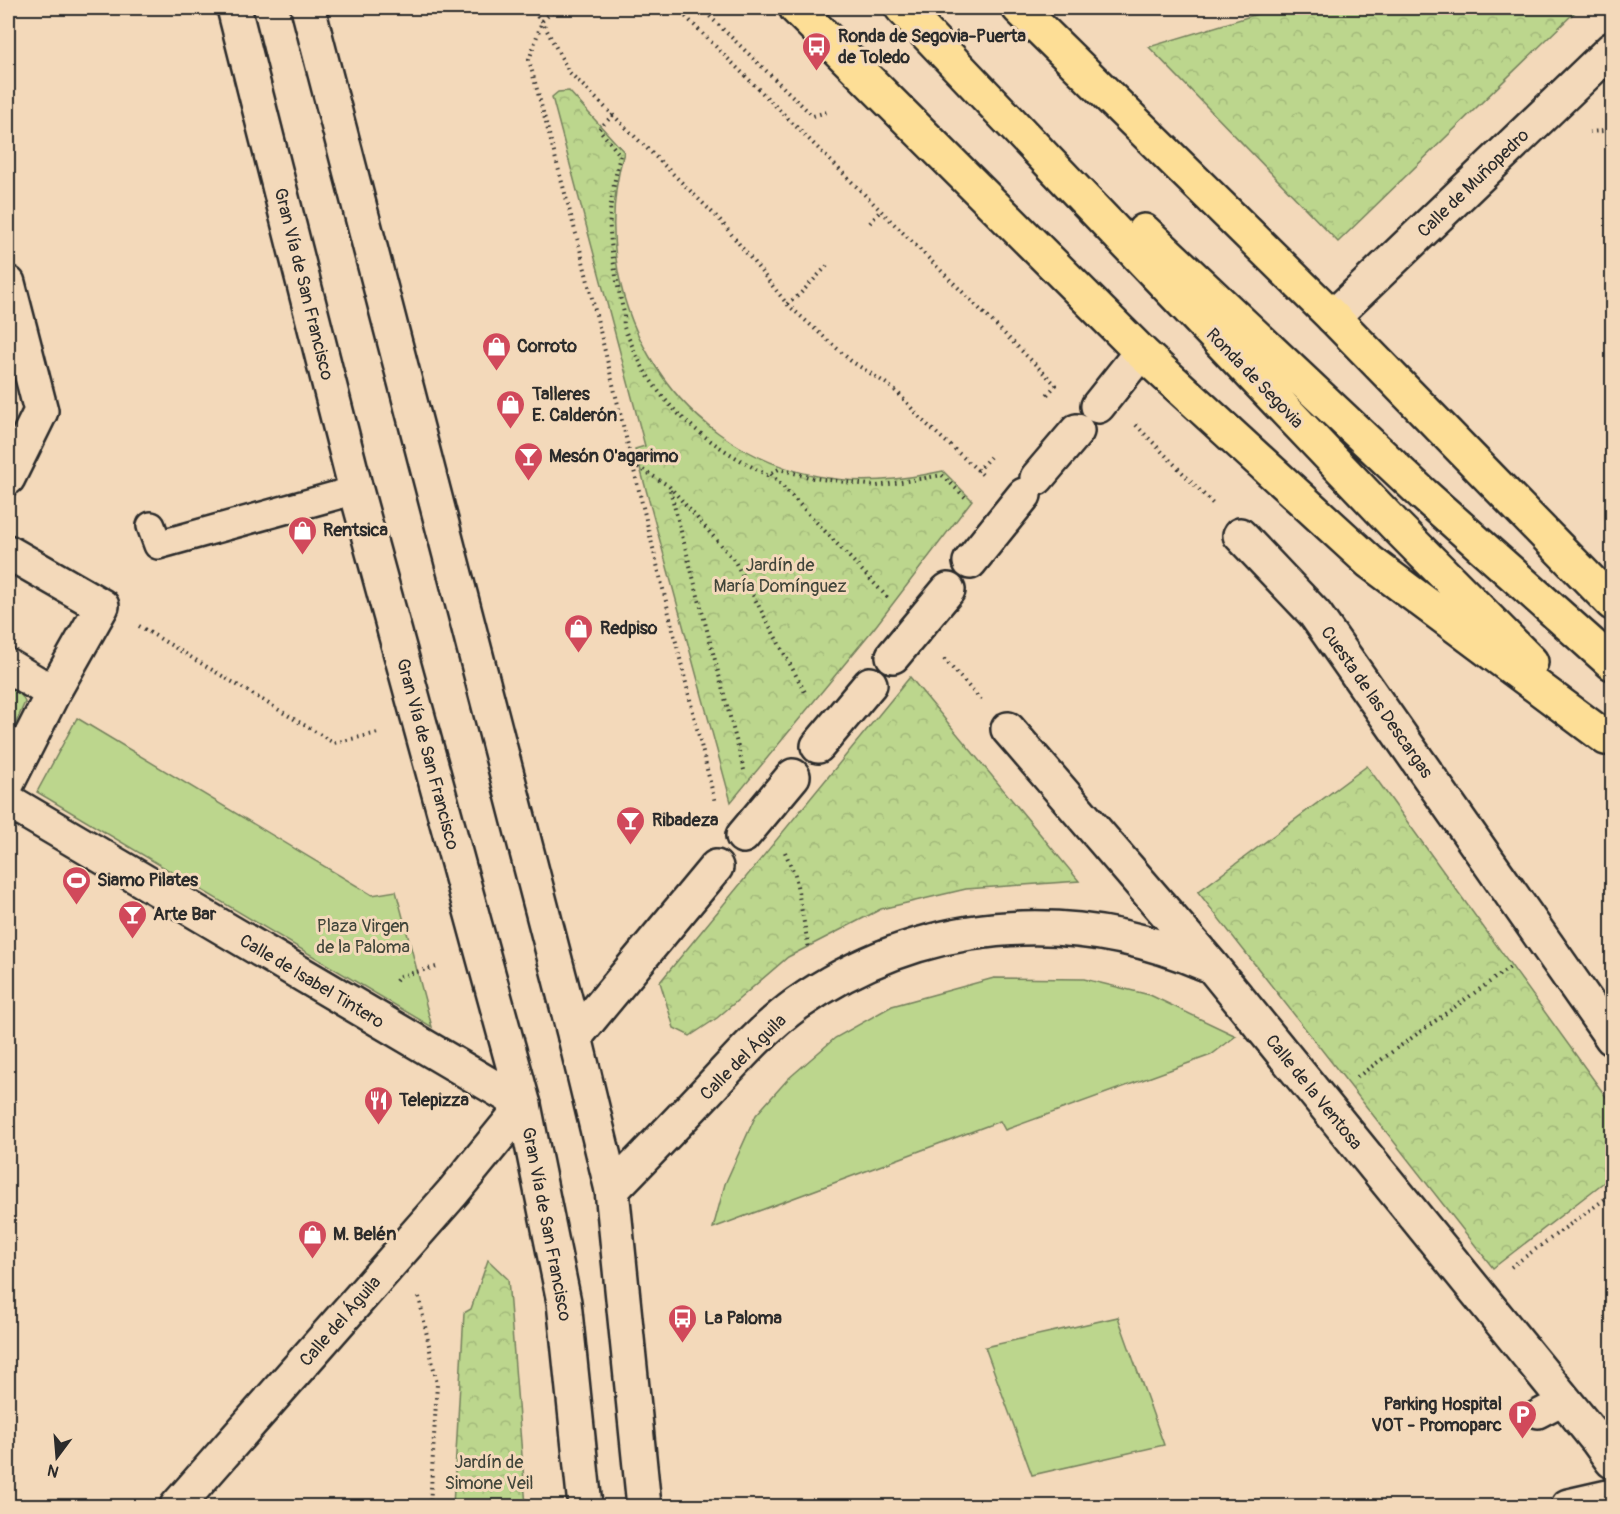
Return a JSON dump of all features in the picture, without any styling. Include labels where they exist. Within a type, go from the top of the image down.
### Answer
[{"type":"main road","points":[[796,8],[1141,352],[1370,562],[1609,741]]},
{"type":"main road","name":"Ronda de Segovia","points":[[904,8],[1423,494],[1612,663]]},
{"type":"main road","name":"Ronda de Segovia","points":[[904,8],[1379,508],[1609,741]]},
{"type":"main road","points":[[1019,8],[1333,317],[1612,603]]},
{"type":"street","name":"Gran Vía de San Francisco","points":[[234,8],[356,490],[524,1105],[564,1302],[585,1506]]},
{"type":"street","points":[[308,8],[575,1037],[612,1190],[644,1506]]},
{"type":"street","name":"Calle de Muñopedro","points":[[1333,317],[1612,49]]},
{"type":"street","points":[[8,283],[41,411],[8,477]]},
{"type":"street","points":[[1102,401],[1141,352]]},
{"type":"street","points":[[970,562],[1077,431]]},
{"type":"street","name":"Cuesta de las Descargas","points":[[1240,535],[1315,614],[1612,1038]]},
{"type":"street","points":[[8,552],[102,606],[53,693],[8,782]]},
{"type":"street","points":[[893,656],[948,590]]},
{"type":"street","points":[[8,666],[53,693]]},
{"type":"street","points":[[823,740],[870,684]]},
{"type":"street","name":"Calle de la Ventosa","points":[[1008,729],[1211,966],[1551,1407],[1607,1443]]},
{"type":"street","points":[[750,827],[793,776]]},
{"type":"street","name":"Calle de Isabel Tintero","points":[[8,801],[524,1105]]},
{"type":"street","points":[[575,1037],[716,867]]},
{"type":"street","name":"Calle del Águila","points":[[612,1190],[755,1040],[797,1005],[867,963],[939,938],[1013,927],[1078,928],[1124,936],[1175,950],[1211,966]]},
{"type":"street","name":"Calle del Águila","points":[[177,1506],[453,1192],[524,1105]]},
{"type":"street","points":[[1568,1506],[1612,1496]]},
{"type":"lane","points":[[152,526],[158,544],[356,490]]},
{"type":"path","points":[[528,8],[542,21],[569,72],[720,220],[787,304],[851,361],[899,394],[922,420],[989,481]]},
{"type":"path","points":[[557,8],[542,21],[529,60],[580,249],[715,802]]},
{"type":"path","points":[[677,8],[1056,385],[1045,397]]},
{"type":"path","points":[[701,8],[813,116],[830,111]]},
{"type":"path","points":[[613,115],[599,129],[620,155],[613,192],[610,230],[616,283],[625,316],[624,326],[640,364],[677,413],[699,434],[735,458],[767,475],[779,469],[813,478],[877,486],[942,475],[970,502]]},
{"type":"path","points":[[870,223],[881,210]]},
{"type":"path","points":[[787,304],[827,266]]},
{"type":"path","points":[[1102,401],[1194,483],[1240,535]]},
{"type":"path","points":[[977,471],[990,457]]},
{"type":"path","points":[[633,464],[669,486],[735,560],[823,740]]},
{"type":"path","points":[[771,474],[892,603]]},
{"type":"path","points":[[669,486],[750,827],[783,846],[795,875],[816,993]]},
{"type":"path","points":[[139,626],[333,743],[378,733]]},
{"type":"path","points":[[937,651],[977,696]]},
{"type":"path","points":[[400,976],[440,966]]},
{"type":"path","points":[[1356,1077],[1513,966]]},
{"type":"path","points":[[1504,1272],[1612,1194]]},
{"type":"path","points":[[408,1243],[437,1384],[430,1506]]},
{"type":"green space","points":[[1277,8],[1579,8],[1338,242],[1149,47]]},
{"type":"green space","name":"Jardín de María Domínguez","points":[[569,91],[624,152],[614,206],[616,259],[628,310],[650,357],[680,398],[719,433],[765,460],[817,476],[864,481],[912,477],[943,471],[972,500],[875,627],[731,802],[635,449],[645,446],[552,97],[558,92]]},
{"type":"green space","points":[[910,677],[1079,881],[966,889],[881,909],[788,957],[717,1018],[690,1036],[674,1028],[660,982]]},
{"type":"green space","points":[[8,682],[18,689],[25,702],[8,741]]},
{"type":"green space","name":"Plaza Virgen de la Paloma","points":[[77,718],[372,895],[396,891],[432,1027],[37,792]]},
{"type":"green space","points":[[1367,766],[1612,1105],[1612,1176],[1493,1268],[1198,892]]},
{"type":"green space","points":[[994,978],[1084,979],[1150,995],[1236,1036],[1211,1055],[1005,1130],[1000,1121],[713,1228],[725,1184],[756,1115],[788,1079],[835,1038],[892,1006]]},
{"type":"green space","name":"Jardín de Simone Veil","points":[[488,1260],[508,1279],[526,1506],[453,1506],[464,1313],[471,1309]]},
{"type":"green space","points":[[1118,1317],[1164,1445],[1032,1475],[985,1347]]},
{"type":"place","name":"Ronda de Segovia-Puerta de Toledo","points":[[817,72]]},
{"type":"place","name":"Corroto","points":[[496,372]]},
{"type":"place","name":"Talleres E. Calderón","points":[[511,430]]},
{"type":"place","name":"Mesón O'agarimo","points":[[528,482]]},
{"type":"place","name":"Rentsica","points":[[302,556]]},
{"type":"place","name":"Redpiso","points":[[579,654]]},
{"type":"place","name":"Ribadeza","points":[[631,846]]},
{"type":"place","name":"Siamo Pilates","points":[[76,906]]},
{"type":"place","name":"Arte Bar","points":[[132,940]]},
{"type":"place","name":"Telepizza","points":[[378,1126]]},
{"type":"place","name":"M. Belén","points":[[312,1260]]},
{"type":"place","name":"La Paloma","points":[[683,1344]]},
{"type":"place","name":"Parking Hospital VOT - Promoparc","points":[[1523,1440]]}]
